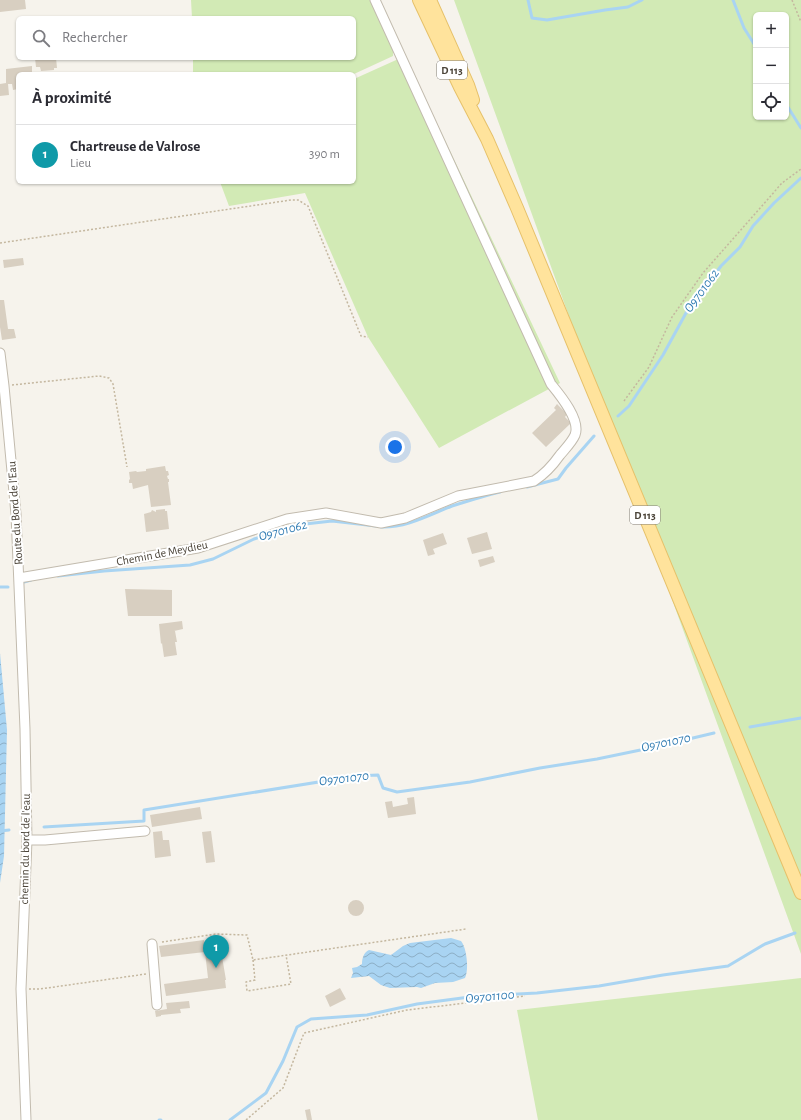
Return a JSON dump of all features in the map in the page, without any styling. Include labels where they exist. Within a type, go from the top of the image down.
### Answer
[{"type":"main road","name":"D 113","points":[[419,0],[486,139],[523,222],[801,893]]},
{"type":"main road","name":"D 113","points":[[430,0],[468,84],[486,139]]},
{"type":"street","name":"Chemin de Meydieu","points":[[19,578],[198,548],[287,519],[326,513],[381,523],[405,518],[458,496],[534,481],[543,476],[576,434],[574,417],[551,384],[375,0]]},
{"type":"street","name":"Route du Bord de l'Eau","points":[[0,353],[16,514],[19,578]]},
{"type":"street","name":"chemin du bord de l'eau","points":[[19,578],[25,729],[27,840],[22,989],[26,1120]]},
{"type":"street","points":[[27,840],[45,840],[145,831]]},
{"type":"street","points":[[152,944],[157,1005]]},
{"type":"path","points":[[792,0],[801,22]]},
{"type":"path","points":[[624,401],[648,367],[672,317],[703,273],[782,183],[801,169]]},
{"type":"path","points":[[0,243],[268,203],[298,200],[308,206],[361,336],[368,337]]},
{"type":"path","points":[[4,386],[99,376],[109,378],[113,384],[127,467]]},
{"type":"path","points":[[253,960],[466,929]]},
{"type":"path","points":[[152,944],[216,934],[247,936],[253,960],[255,980],[246,982],[247,991],[291,984],[286,955]]},
{"type":"path","points":[[22,989],[40,989],[154,973]]},
{"type":"path","points":[[246,1120],[283,1088],[304,1033],[407,1010],[525,996]]},
{"type":"green space","points":[[191,0],[372,0],[393,43],[393,56],[356,73],[193,72],[193,60],[356,60],[356,16],[192,16]]},
{"type":"green space","points":[[454,0],[801,0],[801,954]]},
{"type":"green space","points":[[405,56],[560,383],[439,448],[368,337],[305,193],[229,206],[221,184],[356,184],[356,78]]},
{"type":"green space","points":[[801,978],[801,1120],[538,1120],[517,1010]]},
{"type":"water","points":[[0,653],[7,730],[4,856],[0,883]]},
{"type":"water","points":[[451,938],[461,941],[465,949],[467,965],[465,978],[453,982],[435,983],[421,988],[390,988],[381,985],[369,976],[351,978],[353,973],[352,968],[362,964],[362,960],[366,952],[369,950],[391,955],[403,946],[410,943]]},
{"type":"building","points":[[0,0],[25,0],[26,9],[0,12]]},
{"type":"building","points":[[35,60],[56,60],[57,68],[54,68],[54,70],[41,71],[40,67],[36,67]]},
{"type":"building","points":[[32,66],[32,72],[16,72],[16,89],[13,90],[12,84],[8,84],[9,95],[0,96],[0,84],[6,83],[6,69]]},
{"type":"building","points":[[23,258],[24,265],[4,268],[3,260]]},
{"type":"building","points":[[0,300],[4,300],[8,329],[14,329],[16,338],[2,340],[0,327]]},
{"type":"building","points":[[557,404],[567,414],[565,417],[571,423],[546,447],[532,433],[556,410],[554,408]]},
{"type":"building","points":[[165,466],[169,475],[167,476],[169,479],[168,482],[171,505],[151,507],[148,485],[133,489],[132,483],[129,483],[129,472],[146,471],[146,469]]},
{"type":"building","points":[[165,509],[165,511],[167,511],[169,529],[146,532],[144,514],[151,512],[152,510],[156,512],[156,510]]},
{"type":"building","points":[[487,532],[492,549],[472,554],[467,538]]},
{"type":"building","points":[[443,533],[447,544],[433,549],[435,554],[428,556],[423,540]]},
{"type":"building","points":[[493,556],[495,562],[480,567],[478,560]]},
{"type":"building","points":[[125,589],[172,590],[172,616],[128,616]]},
{"type":"building","points":[[182,621],[183,629],[174,631],[177,642],[175,642],[177,655],[164,657],[159,624]]},
{"type":"building","points":[[414,797],[416,814],[388,818],[385,802],[392,801],[393,807],[408,804],[407,798]]},
{"type":"building","points":[[200,807],[202,819],[152,827],[150,815]]},
{"type":"building","points":[[162,831],[163,840],[169,840],[171,856],[155,858],[153,832]]},
{"type":"building","points":[[211,831],[215,862],[206,863],[202,832]]},
{"type":"building","points":[[356,900],[363,905],[364,908],[359,915],[356,916],[349,911],[348,908],[353,901]]},
{"type":"building","points":[[219,939],[226,988],[166,996],[164,984],[208,978],[205,952],[161,957],[159,946],[204,940],[205,948],[209,948],[208,940]]},
{"type":"building","points":[[340,988],[346,999],[330,1007],[325,996]]},
{"type":"building","points":[[189,1001],[190,1008],[180,1009],[181,1013],[156,1017],[155,1011],[167,1009],[166,1003]]},
{"type":"building","points":[[310,1109],[312,1120],[307,1120],[305,1110]]},
{"type":"waterway","name":"O9701062","points":[[528,0],[532,18],[547,20],[628,7],[642,0]]},
{"type":"waterway","name":"O9701062","points":[[733,0],[744,28],[753,42]]},
{"type":"waterway","name":"O9701062","points":[[789,109],[801,128]]},
{"type":"waterway","name":"O9701062","points":[[618,416],[629,406],[663,355],[686,313],[721,266],[740,247],[753,226],[774,203],[801,178]]},
{"type":"waterway","name":"O9701062","points":[[527,487],[558,479],[594,436]]},
{"type":"waterway","name":"O9701062","points":[[381,527],[390,527],[408,523],[452,506],[500,492]]},
{"type":"waterway","name":"O9701062","points":[[58,576],[190,565],[213,559],[254,539],[296,525],[332,521],[376,526]]},
{"type":"waterway","name":"O9701062","points":[[24,582],[31,580]]},
{"type":"waterway","name":"O9701062","points":[[0,587],[8,587]]},
{"type":"waterway","name":"O9701070","points":[[750,727],[801,718]]},
{"type":"waterway","name":"O9701070","points":[[44,827],[144,821],[144,810],[356,776],[378,775],[383,788],[397,792],[470,782],[540,768],[597,759],[714,733]]},
{"type":"waterway","name":"O9701070","points":[[0,831],[9,830]]},
{"type":"waterway","name":"O9701100","points":[[230,1120],[266,1093],[283,1061],[297,1027],[311,1019],[367,1015],[417,1004],[477,996],[537,993],[599,986],[728,966],[765,944],[795,933]]},
{"type":"place","name":"Chartreuse de Valrose","points":[[216,968]]}]
